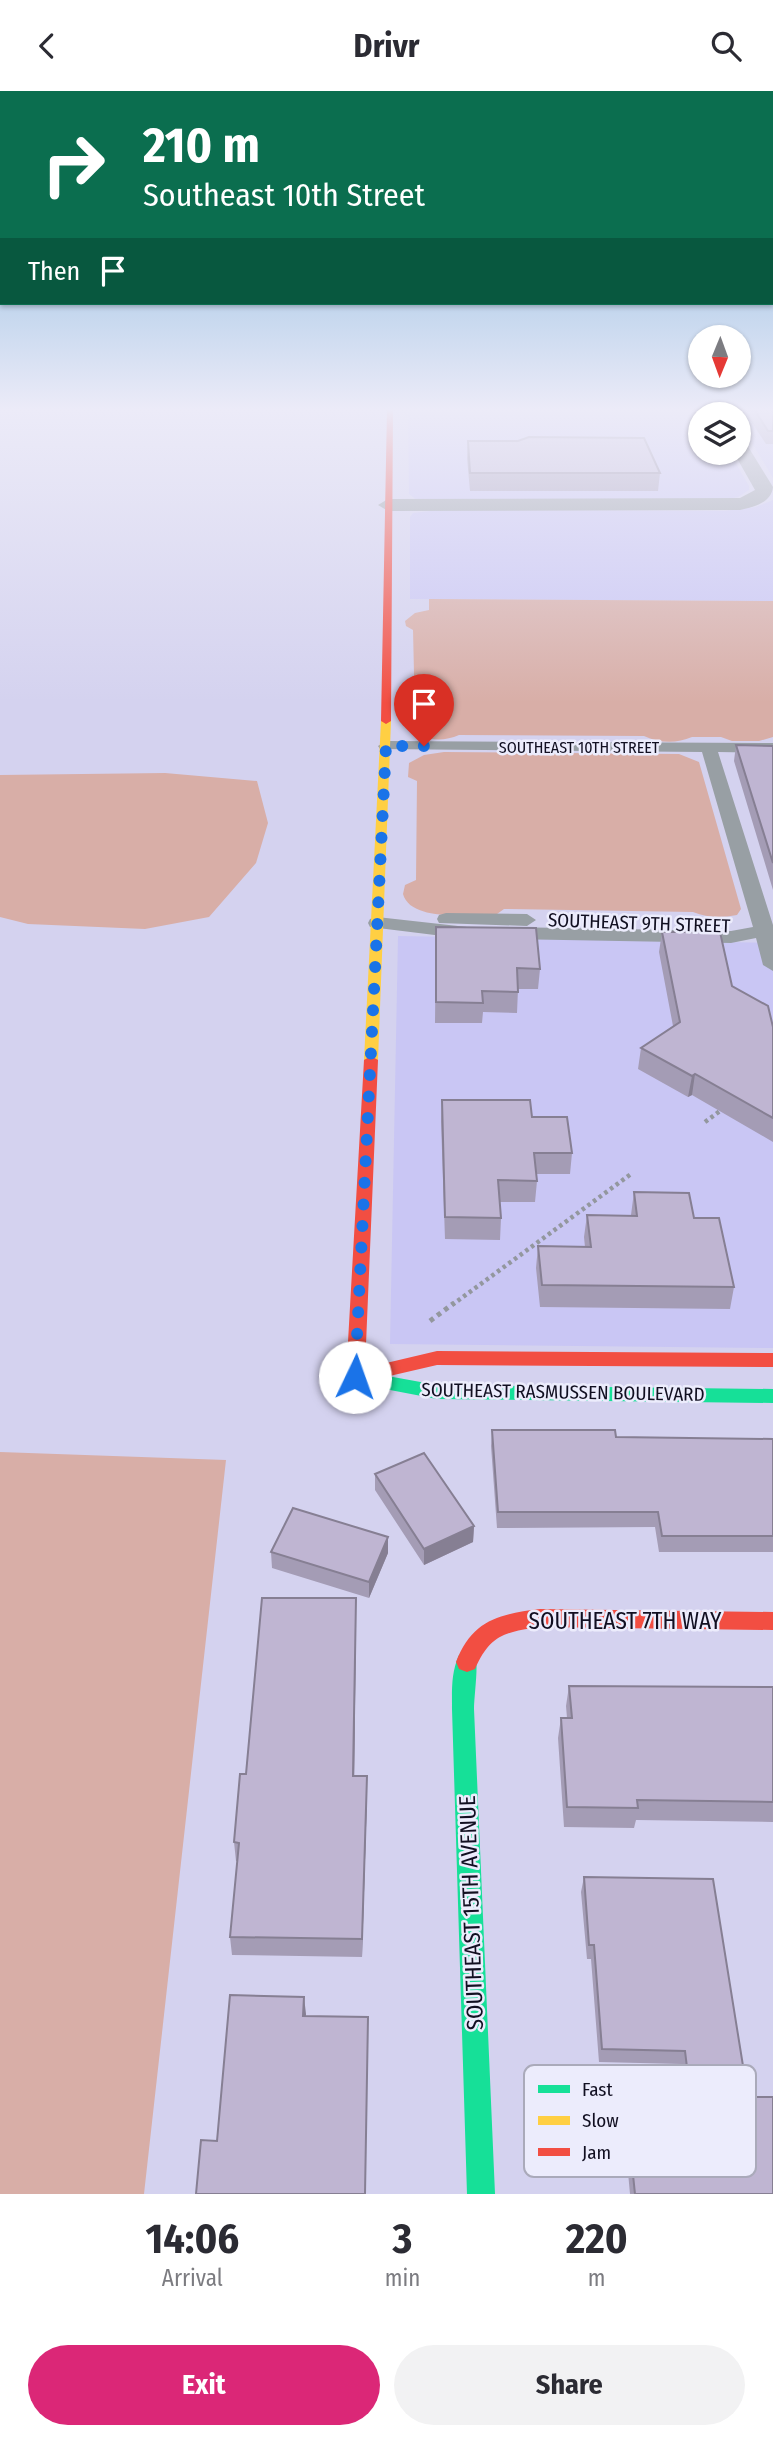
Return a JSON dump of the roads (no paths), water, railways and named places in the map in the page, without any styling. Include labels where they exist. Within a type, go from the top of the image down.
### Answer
[{"type":"street","points":[[355,1377],[386,746],[388,507]]},
{"type":"street","name":"SOUTHEAST RASMUSSEN BOULEVARD","points":[[355,1377],[437,1358],[773,1360]]},
{"type":"street","name":"SOUTHEAST RASMUSSEN BOULEVARD","points":[[355,1377],[437,1392],[773,1396]]},
{"type":"street","name":"SOUTHEAST 7TH WAY","points":[[480,1636],[495,1627],[540,1618],[773,1621]]},
{"type":"street","name":"SOUTHEAST 15TH AVENUE","points":[[480,1636],[468,1657],[463,1679],[463,1709],[481,2194]]},
{"type":"lane","name":"SOUTHEAST 10TH STREET","points":[[386,746],[773,748]]},
{"type":"lane","points":[[709,748],[768,931],[773,965]]},
{"type":"lane","name":"SOUTHEAST 9TH STREET","points":[[377,923],[444,932],[731,937],[768,931]]}]
